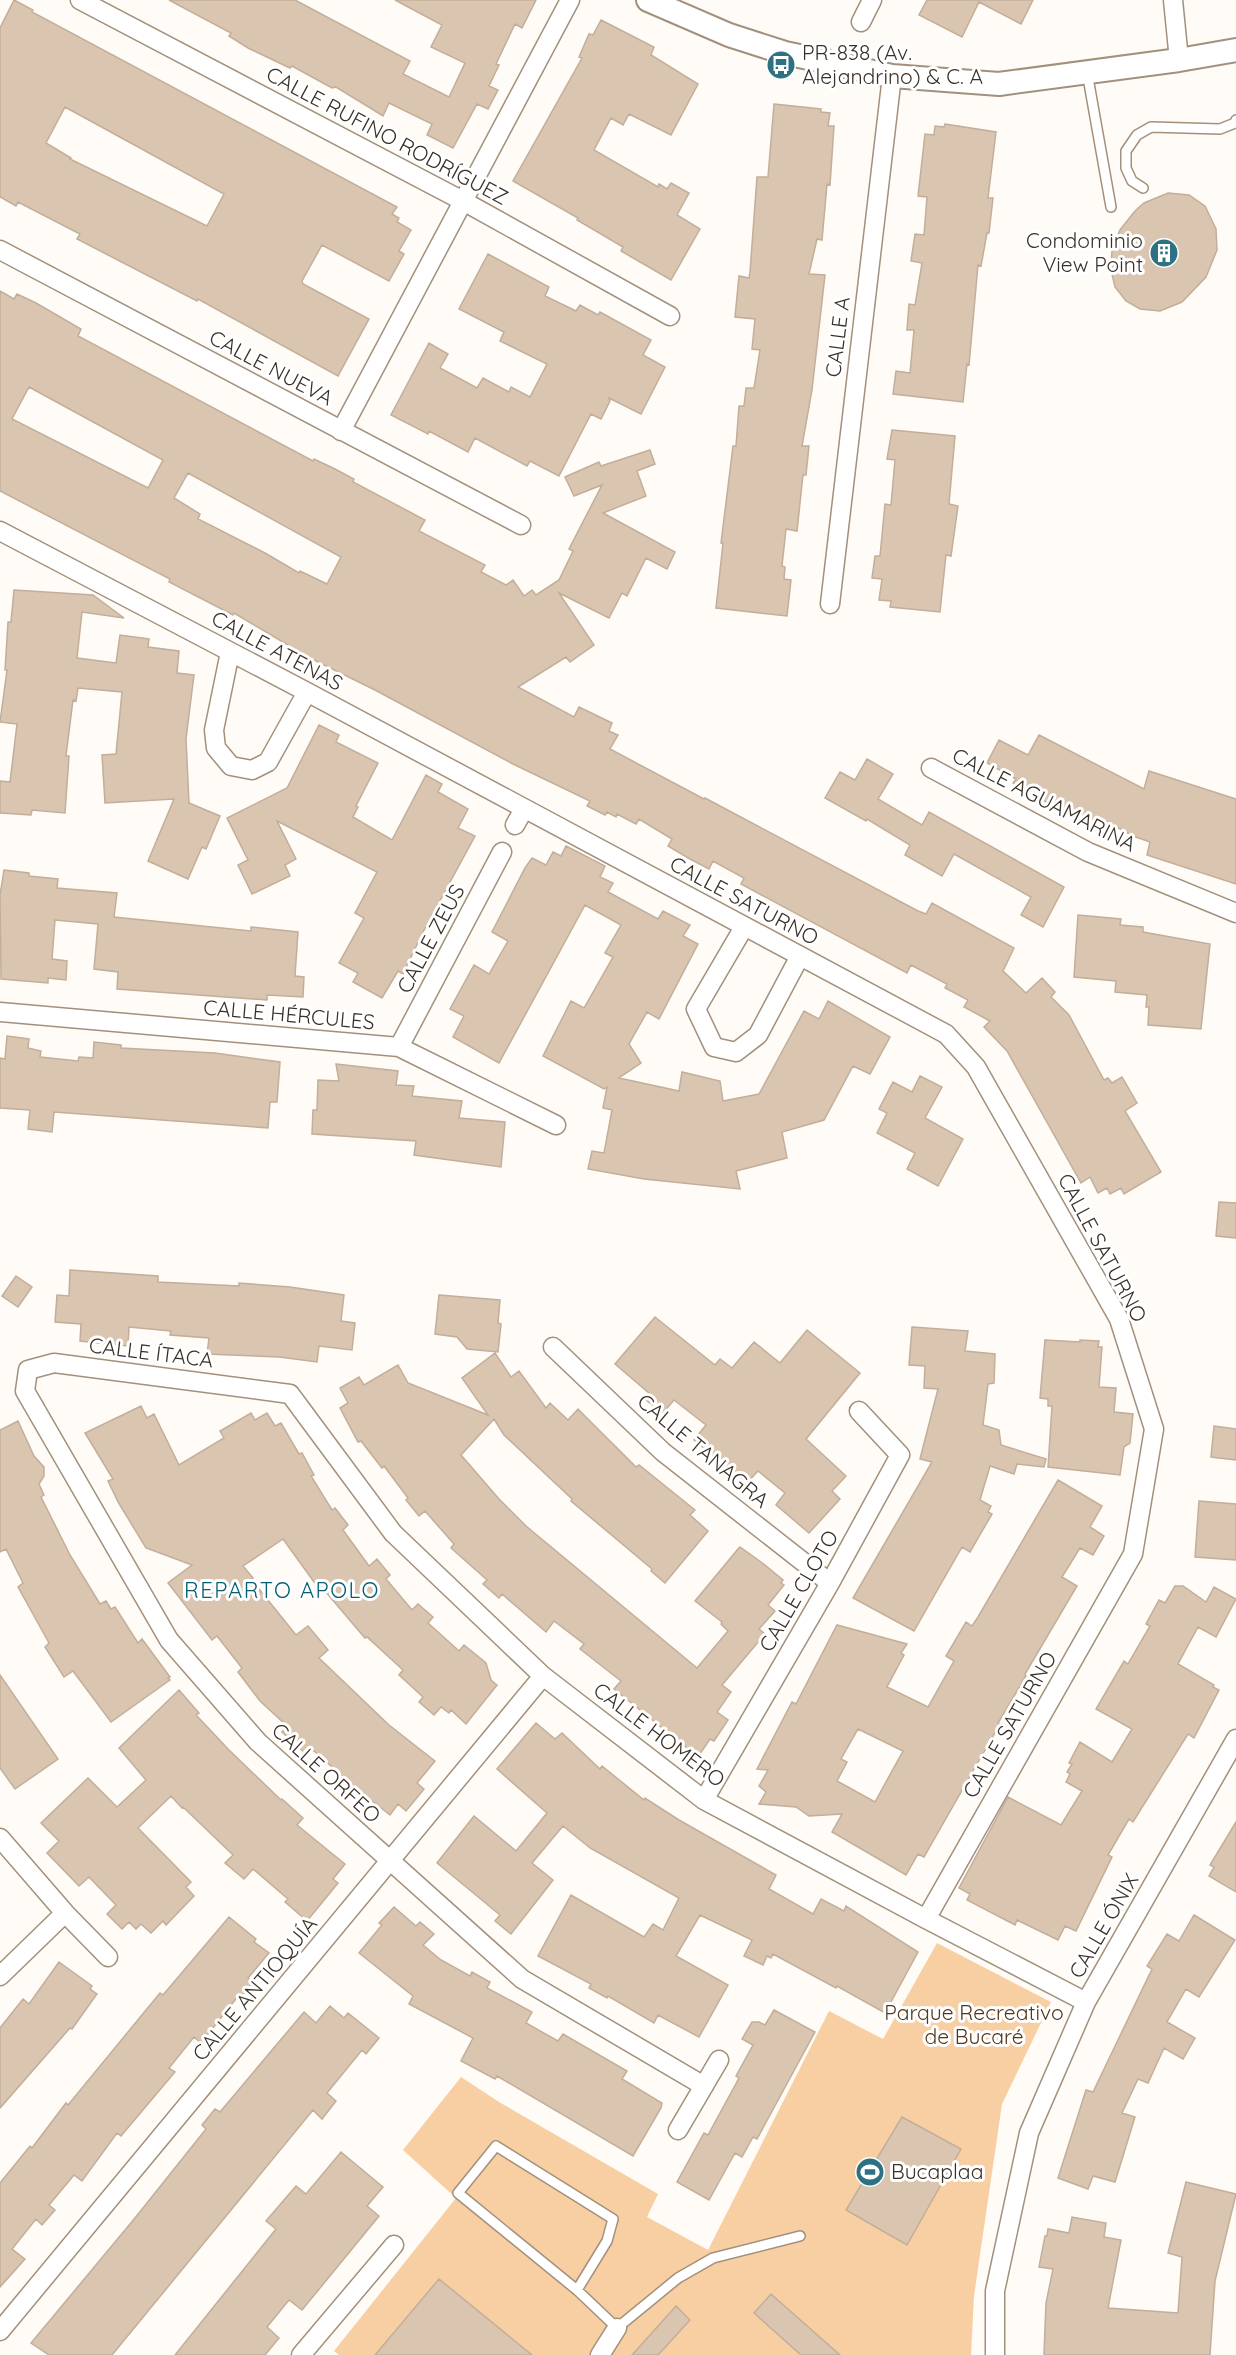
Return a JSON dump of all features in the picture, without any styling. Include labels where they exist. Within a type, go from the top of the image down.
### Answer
[{"type":"street","name":"CALLE RUFINO RODRÍGUEZ","points":[[80,0],[463,201],[670,316]]},
{"type":"street","points":[[341,431],[570,0]]},
{"type":"street","points":[[648,0],[720,31],[785,54],[892,76],[999,84],[1236,52]]},
{"type":"street","points":[[861,22],[872,0]]},
{"type":"street","points":[[1173,0],[1179,60]]},
{"type":"street","name":"CALLE A","points":[[830,604],[892,76]]},
{"type":"street","name":"CALLE NUEVA","points":[[0,250],[520,525]]},
{"type":"street","name":"CALLE ATENAS","points":[[0,531],[528,811]]},
{"type":"street","points":[[230,652],[214,730],[216,748],[231,766],[252,770],[268,762],[307,692]]},
{"type":"street","name":"CALLE AGUAMARINA","points":[[931,768],[1088,852],[1236,913]]},
{"type":"street","points":[[515,825],[528,811]]},
{"type":"street","name":"CALLE SATURNO","points":[[528,811],[946,1034],[976,1067],[1119,1319],[1154,1429],[1133,1554],[926,1919]]},
{"type":"street","name":"CALLE ZEUS","points":[[399,1047],[502,852]]},
{"type":"street","points":[[744,927],[696,1009],[714,1047],[736,1052],[758,1035],[800,956]]},
{"type":"street","name":"CALLE HÉRCULES","points":[[0,1012],[399,1047],[556,1125]]},
{"type":"street","name":"CALLE TANAGRA","points":[[553,1347],[663,1452],[831,1583]]},
{"type":"street","name":"CALLE ÍTACA","points":[[25,1391],[28,1370],[54,1364],[290,1394]]},
{"type":"street","name":"CALLE ORFEO","points":[[25,1391],[169,1640],[258,1742],[522,1979],[704,2086]]},
{"type":"street","name":"CALLE HOMERO","points":[[290,1394],[393,1533],[543,1676],[704,1800],[1086,2002]]},
{"type":"street","name":"CALLE CLOTO","points":[[704,1800],[831,1583],[900,1455],[859,1411]]},
{"type":"street","name":"CALLE ANTIOQUÍA","points":[[0,2331],[543,1676]]},
{"type":"street","name":"CALLE ÓNIX","points":[[995,2355],[995,2292],[1029,2133],[1086,2002],[1236,1739]]},
{"type":"street","points":[[0,1838],[65,1913],[108,1957]]},
{"type":"street","points":[[0,1976],[65,1913]]},
{"type":"street","points":[[678,2130],[719,2060]]},
{"type":"street","points":[[301,2355],[394,2245]]},
{"type":"street","points":[[600,2355],[616,2328]]},
{"type":"lane","points":[[1087,72],[1111,207]]},
{"type":"lane","points":[[1143,188],[1132,181],[1126,168],[1126,151],[1137,135],[1152,127],[1220,129],[1235,123],[1236,120]]},
{"type":"lane","points":[[578,2290],[607,2241],[613,2219],[496,2146],[458,2193],[578,2290],[616,2328],[678,2278],[713,2258],[800,2236]]},
{"type":"green space","name":"Bucaplaa","points":[[937,1943],[1051,2002],[1002,2104],[974,2296],[971,2355],[339,2355],[334,2351],[456,2198],[403,2150],[461,2077],[499,2102],[658,2194],[647,2217],[708,2250],[829,2011],[883,2039]]},
{"type":"building","points":[[14,0],[33,10],[32,12],[397,207],[392,214],[399,218],[397,222],[411,230],[399,251],[404,254],[389,281],[322,245],[302,281],[303,284],[369,319],[338,376],[198,299],[197,301],[77,239],[80,234],[18,202],[16,206],[0,197],[0,28]],"holes":[[[65,107],[224,194],[207,226],[70,159],[46,143]]]},
{"type":"building","points":[[169,0],[295,0],[410,61],[403,74],[449,97],[465,63],[431,47],[442,25],[395,0],[536,0],[522,28],[515,24],[496,64],[499,65],[489,86],[498,90],[488,109],[477,104],[453,148],[427,135],[432,124],[389,103],[383,116],[336,87],[332,88],[292,66],[290,68],[248,48],[229,36],[231,33]]},
{"type":"building","points":[[927,0],[1033,0],[1021,24],[979,2],[962,37],[919,15]]},
{"type":"building","points":[[601,20],[654,47],[651,55],[698,84],[671,135],[629,114],[623,125],[611,118],[594,150],[658,187],[659,184],[667,189],[671,183],[689,193],[677,215],[700,229],[671,280],[621,251],[623,247],[577,220],[578,218],[513,181],[582,58],[579,57],[589,34],[593,35]]},
{"type":"building","points":[[774,104],[821,109],[821,112],[830,113],[828,126],[834,126],[830,185],[827,184],[822,240],[817,239],[809,274],[825,275],[812,390],[802,446],[809,446],[806,475],[803,475],[797,531],[786,529],[782,566],[785,567],[784,579],[791,580],[787,616],[716,608],[723,543],[721,543],[733,446],[736,446],[739,406],[744,406],[746,388],[754,388],[760,350],[752,349],[755,319],[735,317],[739,276],[749,278],[757,177],[768,177]]},
{"type":"building","points":[[945,124],[996,132],[988,198],[993,198],[989,233],[987,233],[981,266],[978,265],[969,365],[967,364],[963,402],[893,394],[896,371],[910,373],[914,330],[907,330],[909,304],[915,305],[922,263],[911,261],[915,234],[924,235],[927,197],[918,196],[925,134],[934,135],[935,126],[944,127]]},
{"type":"building","name":"Condominio View Point","points":[[1168,193],[1189,195],[1205,206],[1216,229],[1217,250],[1206,277],[1182,302],[1160,311],[1140,309],[1126,301],[1115,287],[1111,270],[1112,249],[1120,230],[1135,211],[1144,203]]},
{"type":"building","points":[[488,254],[549,287],[545,296],[576,311],[580,305],[598,315],[600,312],[651,340],[643,355],[665,367],[641,414],[609,398],[610,401],[601,419],[591,414],[559,476],[530,461],[527,466],[475,438],[468,452],[429,431],[428,434],[391,415],[429,343],[448,354],[440,368],[477,388],[483,378],[509,392],[511,387],[530,397],[547,364],[500,341],[504,332],[459,309]]},
{"type":"building","points":[[0,291],[14,299],[17,294],[36,303],[81,329],[78,336],[313,461],[314,459],[354,479],[353,482],[425,520],[419,531],[485,565],[481,572],[506,585],[513,580],[524,596],[532,590],[536,595],[559,580],[573,551],[569,549],[602,485],[574,496],[565,477],[599,462],[601,466],[650,450],[655,464],[637,471],[646,496],[603,513],[675,552],[667,569],[646,558],[627,596],[622,593],[609,618],[559,593],[594,645],[570,662],[566,657],[518,687],[574,717],[579,707],[612,723],[609,731],[618,735],[610,749],[704,799],[918,911],[926,914],[932,903],[1014,948],[1003,971],[1026,993],[1042,978],[1055,992],[1051,997],[1069,1015],[1104,1080],[1108,1078],[1112,1083],[1122,1077],[1137,1103],[1125,1111],[1161,1172],[1124,1194],[1121,1188],[1110,1194],[1107,1188],[1098,1193],[1090,1177],[1081,1183],[1007,1051],[984,1027],[990,1021],[964,1007],[968,1000],[945,988],[947,984],[911,965],[907,973],[741,884],[744,878],[713,861],[709,869],[690,859],[668,846],[672,839],[639,819],[636,824],[617,814],[616,817],[607,812],[605,815],[587,806],[590,801],[513,764],[308,657],[234,613],[233,615],[169,582],[170,579],[0,491]],"holes":[[[29,387],[163,460],[148,488],[12,419]],[[188,473],[341,557],[327,584],[300,571],[299,573],[198,519],[200,514],[174,498]]]},
{"type":"building","points":[[892,430],[955,436],[949,504],[958,506],[951,556],[946,555],[940,612],[890,607],[891,601],[879,600],[882,579],[872,578],[875,556],[880,556],[885,504],[891,505],[895,460],[887,459]]},
{"type":"building","points":[[14,590],[93,595],[124,618],[82,612],[77,658],[116,663],[120,635],[149,639],[148,647],[179,651],[177,673],[194,675],[186,739],[189,803],[220,816],[206,849],[202,847],[188,879],[148,861],[174,799],[105,803],[102,755],[116,754],[122,692],[78,688],[76,701],[73,700],[66,756],[69,756],[65,813],[32,810],[31,815],[0,813],[0,781],[10,782],[17,724],[0,722],[7,670],[5,670],[8,622],[11,622]]},
{"type":"building","points":[[319,725],[339,735],[336,742],[378,763],[356,806],[358,807],[353,817],[392,840],[426,775],[442,784],[438,792],[468,809],[458,828],[475,836],[403,974],[398,971],[382,998],[353,982],[358,973],[339,963],[364,918],[355,913],[377,872],[277,821],[296,859],[285,865],[290,876],[252,894],[238,865],[248,860],[227,818],[287,788]]},
{"type":"building","points":[[1039,735],[1144,789],[1149,771],[1236,799],[1236,884],[1147,855],[1150,842],[1133,836],[1097,816],[1091,828],[1013,783],[1016,779],[987,763],[999,740],[1028,755]]},
{"type":"building","points":[[867,759],[893,774],[878,799],[922,825],[929,812],[1064,887],[1043,927],[1021,915],[1031,897],[954,854],[942,876],[905,855],[910,845],[867,819],[866,821],[825,798],[840,772],[855,780]]},
{"type":"building","points":[[566,846],[605,866],[600,877],[613,883],[608,892],[658,919],[663,911],[690,925],[683,936],[698,944],[659,1019],[647,1012],[629,1044],[641,1063],[619,1078],[679,1091],[682,1072],[720,1081],[723,1101],[759,1094],[804,1011],[819,1019],[828,1001],[890,1037],[870,1074],[853,1066],[824,1120],[782,1132],[787,1158],[736,1171],[740,1189],[644,1179],[588,1169],[592,1151],[604,1153],[612,1110],[603,1108],[607,1087],[604,1089],[543,1056],[571,1001],[584,1008],[613,957],[605,953],[621,925],[585,905],[499,1063],[453,1037],[464,1016],[450,1009],[474,965],[489,974],[508,941],[492,932],[525,868],[532,858],[546,865],[553,852],[561,856]]},
{"type":"building","points":[[4,870],[29,873],[29,876],[58,879],[57,888],[117,893],[114,917],[251,931],[251,927],[298,932],[295,976],[304,977],[303,997],[267,995],[267,1000],[117,989],[118,972],[94,969],[98,924],[55,920],[52,959],[67,961],[66,980],[48,978],[48,983],[1,979],[0,895]]},
{"type":"building","points":[[1078,915],[1121,919],[1120,925],[1143,927],[1143,932],[1210,944],[1201,1029],[1148,1025],[1147,995],[1115,992],[1116,981],[1074,977]]},
{"type":"building","points":[[7,1036],[29,1039],[28,1048],[41,1051],[40,1057],[78,1061],[79,1057],[93,1058],[94,1042],[121,1045],[121,1048],[215,1053],[280,1062],[277,1102],[270,1102],[268,1128],[54,1112],[52,1132],[28,1129],[30,1110],[0,1108],[0,1058],[5,1059]]},
{"type":"building","points":[[336,1064],[398,1071],[396,1085],[414,1086],[412,1096],[462,1101],[459,1118],[505,1122],[501,1167],[414,1155],[416,1141],[312,1134],[313,1110],[317,1110],[318,1080],[339,1081]]},
{"type":"building","points":[[920,1076],[942,1087],[925,1118],[963,1139],[938,1186],[907,1169],[915,1153],[877,1133],[887,1113],[879,1109],[893,1082],[912,1092]]},
{"type":"building","points":[[1219,1202],[1236,1203],[1236,1238],[1216,1236]]},
{"type":"building","points":[[70,1270],[158,1276],[158,1282],[239,1286],[239,1283],[290,1287],[344,1295],[341,1321],[355,1323],[352,1350],[319,1346],[317,1362],[279,1357],[207,1354],[209,1338],[170,1335],[171,1331],[129,1327],[128,1346],[80,1341],[81,1324],[55,1322],[57,1295],[69,1296]]},
{"type":"building","points":[[16,1276],[32,1287],[18,1307],[2,1296]]},
{"type":"building","points":[[439,1295],[500,1300],[498,1323],[501,1324],[498,1352],[467,1349],[457,1337],[435,1334]]},
{"type":"building","points":[[655,1317],[715,1365],[720,1359],[732,1368],[754,1342],[780,1363],[807,1330],[860,1373],[806,1439],[846,1476],[832,1491],[840,1499],[809,1533],[776,1505],[785,1493],[758,1471],[747,1483],[694,1440],[706,1425],[674,1400],[663,1413],[646,1400],[650,1394],[615,1364]]},
{"type":"building","points":[[912,1327],[968,1331],[965,1351],[995,1354],[994,1383],[988,1384],[983,1425],[999,1430],[1001,1445],[1046,1459],[1044,1467],[1017,1464],[1014,1474],[990,1466],[980,1500],[991,1506],[988,1512],[992,1514],[970,1552],[962,1547],[914,1631],[853,1598],[932,1462],[920,1459],[938,1389],[924,1388],[925,1366],[909,1365]]},
{"type":"building","points":[[1045,1340],[1099,1341],[1098,1347],[1102,1347],[1099,1387],[1116,1388],[1114,1412],[1133,1414],[1130,1443],[1124,1447],[1120,1475],[1048,1467],[1052,1406],[1048,1406],[1048,1399],[1040,1398]]},
{"type":"building","points":[[495,1353],[511,1377],[519,1371],[546,1408],[550,1403],[568,1420],[578,1409],[636,1467],[639,1465],[695,1510],[690,1515],[708,1531],[665,1583],[651,1571],[652,1569],[571,1501],[572,1499],[504,1435],[494,1419],[461,1455],[526,1526],[697,1668],[728,1631],[721,1624],[722,1622],[695,1601],[738,1549],[740,1547],[783,1580],[781,1583],[784,1585],[768,1605],[775,1611],[759,1629],[765,1634],[722,1685],[731,1692],[717,1712],[728,1720],[714,1741],[710,1739],[698,1757],[614,1689],[621,1681],[580,1649],[584,1644],[554,1621],[546,1632],[502,1594],[499,1598],[483,1584],[487,1580],[451,1548],[454,1544],[425,1511],[419,1516],[384,1466],[382,1468],[361,1441],[358,1442],[340,1408],[348,1403],[340,1388],[359,1377],[364,1385],[398,1365],[408,1383],[488,1415],[462,1378]]},
{"type":"building","points":[[141,1406],[147,1418],[154,1414],[179,1465],[224,1438],[220,1431],[251,1413],[255,1420],[267,1413],[275,1426],[281,1423],[299,1454],[302,1453],[314,1475],[311,1476],[332,1510],[335,1508],[348,1525],[343,1530],[369,1566],[377,1559],[390,1575],[386,1579],[412,1610],[418,1604],[433,1617],[428,1623],[459,1651],[464,1645],[486,1663],[491,1680],[497,1685],[466,1724],[451,1710],[449,1713],[441,1707],[434,1715],[419,1702],[423,1697],[399,1675],[403,1670],[367,1637],[365,1638],[319,1584],[317,1586],[283,1539],[243,1566],[296,1635],[308,1626],[328,1650],[319,1658],[389,1725],[435,1761],[417,1783],[424,1789],[406,1811],[398,1804],[390,1815],[313,1750],[308,1756],[282,1732],[287,1726],[260,1701],[238,1672],[242,1668],[217,1636],[212,1640],[168,1583],[192,1565],[146,1548],[118,1502],[108,1481],[113,1479],[85,1433]]},
{"type":"building","points":[[18,1421],[34,1456],[44,1467],[44,1476],[39,1484],[44,1495],[41,1497],[70,1555],[100,1604],[106,1601],[111,1609],[115,1607],[138,1643],[142,1639],[170,1677],[168,1678],[170,1680],[111,1722],[73,1671],[64,1677],[45,1647],[49,1643],[18,1587],[23,1583],[6,1549],[0,1552],[0,1430]]},
{"type":"building","points":[[1214,1426],[1236,1429],[1236,1460],[1211,1457]]},
{"type":"building","points":[[1058,1480],[1102,1506],[1090,1527],[1104,1536],[1093,1555],[1080,1548],[1062,1577],[1077,1586],[1025,1674],[1026,1676],[998,1723],[1000,1724],[924,1857],[918,1854],[906,1875],[832,1832],[842,1814],[809,1816],[796,1807],[759,1804],[766,1792],[759,1786],[768,1770],[757,1769],[792,1702],[796,1704],[837,1625],[907,1644],[901,1653],[904,1655],[887,1687],[928,1707],[954,1661],[946,1656],[966,1622],[972,1626]],"holes":[[[858,1729],[903,1751],[875,1802],[837,1781],[847,1762],[841,1759]]]},
{"type":"building","points":[[1199,1501],[1236,1504],[1236,1560],[1195,1557]]},
{"type":"building","points":[[1175,1586],[1183,1586],[1206,1602],[1214,1587],[1236,1599],[1216,1637],[1198,1627],[1178,1664],[1219,1690],[1194,1738],[1188,1734],[1133,1822],[1129,1819],[1108,1855],[1112,1857],[1076,1931],[1065,1926],[1058,1940],[1017,1920],[1015,1925],[967,1900],[970,1894],[959,1888],[1008,1797],[1061,1825],[1082,1791],[1066,1782],[1070,1774],[1067,1772],[1072,1764],[1069,1763],[1080,1742],[1112,1762],[1132,1729],[1096,1709],[1124,1661],[1128,1664],[1150,1626],[1146,1624],[1159,1600],[1165,1603]]},
{"type":"building","points":[[0,1675],[58,1759],[15,1789],[0,1768]]},
{"type":"building","points":[[179,1690],[199,1713],[196,1715],[229,1750],[303,1818],[297,1825],[345,1864],[333,1879],[338,1883],[307,1921],[285,1902],[288,1899],[253,1869],[244,1879],[225,1863],[233,1855],[171,1796],[138,1828],[191,1882],[186,1887],[194,1896],[166,1925],[163,1921],[151,1933],[141,1924],[136,1929],[129,1922],[122,1929],[107,1914],[116,1905],[89,1877],[79,1886],[47,1853],[59,1841],[41,1823],[88,1778],[117,1807],[146,1780],[119,1748]]},
{"type":"building","points":[[536,1723],[555,1739],[562,1733],[600,1769],[602,1766],[644,1800],[645,1798],[776,1875],[769,1889],[813,1914],[821,1899],[844,1911],[846,1906],[918,1952],[885,2013],[773,1954],[771,1958],[767,1956],[763,1965],[744,1956],[752,1940],[700,1915],[676,1956],[728,1985],[699,2037],[658,2015],[654,2023],[608,1996],[607,1998],[589,1988],[591,1984],[538,1956],[571,1895],[644,1937],[653,1924],[663,1930],[679,1898],[590,1848],[563,1826],[532,1863],[553,1880],[511,1934],[495,1921],[500,1915],[437,1863],[474,1816],[516,1851],[547,1813],[497,1769]]},
{"type":"building","points":[[1236,1822],[1236,1892],[1209,1876],[1214,1867],[1210,1865]]},
{"type":"building","points":[[394,1907],[416,1926],[420,1922],[434,1934],[423,1945],[441,1960],[470,1976],[472,1972],[490,1982],[487,1988],[532,2012],[526,2023],[558,2041],[563,2034],[627,2071],[622,2079],[662,2103],[633,2156],[497,2076],[495,2079],[461,2061],[473,2038],[409,2004],[413,1996],[359,1953],[382,1925],[379,1923]]},
{"type":"building","points":[[1194,1915],[1235,1940],[1199,1997],[1186,1989],[1167,2022],[1195,2038],[1183,2059],[1164,2048],[1148,2083],[1138,2079],[1122,2113],[1135,2117],[1115,2182],[1093,2176],[1088,2189],[1058,2178],[1086,2090],[1093,2092],[1152,1969],[1147,1966],[1167,1934],[1179,1941]]},
{"type":"building","points":[[229,1917],[256,1939],[254,1942],[269,1953],[248,1978],[253,1982],[241,1997],[239,1995],[201,2043],[194,2037],[169,2068],[175,2072],[121,2136],[117,2133],[82,2181],[74,2175],[49,2205],[55,2210],[42,2225],[36,2219],[12,2249],[25,2259],[0,2287],[0,2183],[30,2146],[32,2148],[66,2103],[68,2105],[160,1993],[163,1995]]},
{"type":"building","points":[[59,1962],[92,1986],[90,1989],[97,1994],[72,2029],[70,2028],[0,2108],[0,2028],[23,1999],[29,2004]]},
{"type":"building","points":[[330,2006],[344,2018],[348,2013],[379,2038],[366,2054],[362,2050],[327,2093],[336,2101],[322,2119],[313,2110],[112,2355],[49,2355],[31,2343],[206,2129],[202,2125],[215,2109],[220,2112],[304,2012],[316,2023]]},
{"type":"building","points":[[774,2010],[815,2032],[757,2139],[753,2137],[742,2157],[735,2153],[709,2200],[677,2182],[704,2133],[708,2135],[739,2078],[736,2076],[753,2045],[742,2039],[752,2022],[765,2025]]},
{"type":"building","points":[[902,2117],[961,2149],[907,2245],[846,2210]]},
{"type":"building","points":[[341,2152],[383,2187],[367,2206],[379,2216],[302,2310],[289,2300],[267,2327],[279,2338],[265,2355],[175,2355],[276,2229],[266,2221],[296,2186],[306,2194]]},
{"type":"building","points":[[1186,2182],[1236,2194],[1215,2281],[1210,2355],[1044,2355],[1046,2303],[1053,2269],[1039,2267],[1045,2236],[1047,2236],[1048,2229],[1069,2233],[1072,2217],[1106,2223],[1104,2237],[1121,2240],[1108,2308],[1178,2313],[1182,2257],[1168,2253]]},
{"type":"building","points":[[439,2279],[532,2355],[375,2355]]},
{"type":"building","points":[[771,2294],[840,2355],[801,2355],[754,2313]]},
{"type":"building","points":[[676,2306],[690,2320],[658,2355],[632,2355]]},
{"type":"place","name":"PR-838 (Av. Alejandrino) & C. A","points":[[781,65]]},
{"type":"place","name":"Condominio View Point","points":[[1164,253]]},
{"type":"place","name":"Bucaplaa","points":[[870,2172]]},
{"type":"district","name":"REPARTO APOLO","points":[[282,1590]]},
{"type":"park label","name":"Parque Recreativo de Bucaré","points":[[974,2025]]}]
